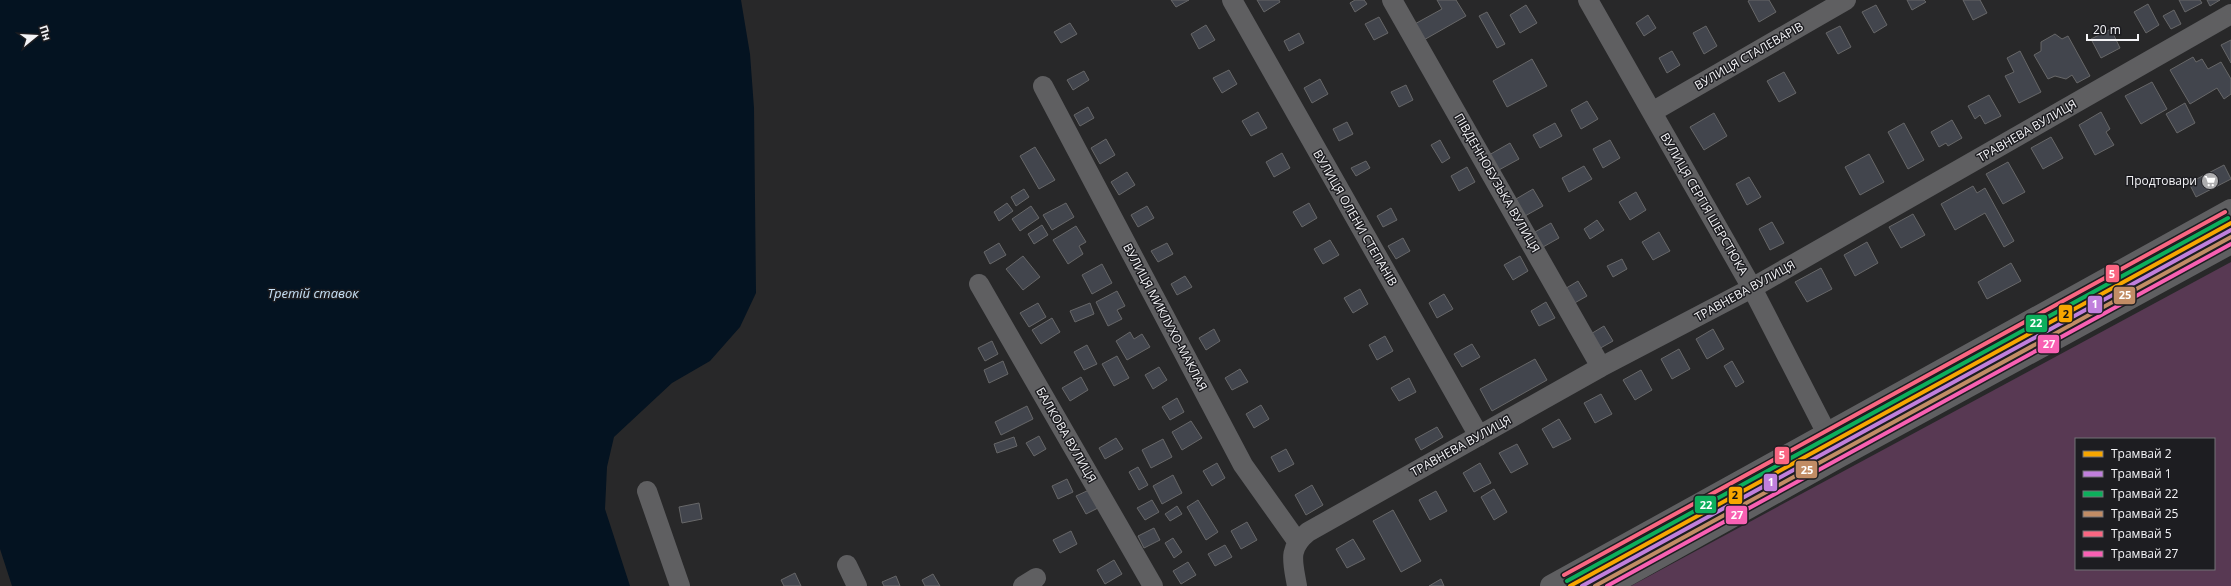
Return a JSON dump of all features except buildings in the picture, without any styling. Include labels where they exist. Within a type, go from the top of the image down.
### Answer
[{"type":"main road","points":[[1551,586],[2231,210]]},
{"type":"main road","points":[[1608,586],[1839,457],[2231,243]]},
{"type":"street","name":"ВУЛИЦЯ ОЛЕНИ СТЕПАНІВ","points":[[1232,0],[1479,436]]},
{"type":"street","name":"ПІВДЕННОБУЗЬКА ВУЛИЦЯ","points":[[1392,0],[1601,367]]},
{"type":"street","name":"ВУЛИЦЯ СЕРГІЯ ШЕРСТЮКА","points":[[1588,0],[1752,288],[1839,457]]},
{"type":"street","name":"ВУЛИЦЯ СТАЛЕВАРІВ","points":[[1652,112],[1846,0]]},
{"type":"street","name":"ТРАВНЕВА ВУЛИЦЯ","points":[[1297,541],[1308,532],[1601,367],[1752,288],[2231,14]]},
{"type":"street","name":"ВУЛИЦЯ МИКЛУХО-МАКЛАЯ","points":[[1043,86],[1243,465],[1297,541]]},
{"type":"street","name":"БАЛКОВА ВУЛИЦЯ","points":[[979,284],[1153,586]]},
{"type":"street","points":[[647,491],[680,586]]},
{"type":"street","points":[[1297,541],[1294,547],[1292,561],[1297,586]]},
{"type":"street","points":[[848,565],[857,586]]},
{"type":"shaded area","points":[[2231,262],[2231,586],[1631,586]]},
{"type":"water","name":"Третій ставок","points":[[0,0],[741,0],[750,54],[754,108],[756,293],[740,327],[710,361],[672,383],[614,437],[607,467],[605,509],[630,586],[12,586],[0,549]]},
{"type":"tram line","name":"5","points":[[1564,575],[2225,212]]},
{"type":"tram line","name":"22","points":[[1567,581],[2228,218]]},
{"type":"tram line","name":"2","points":[[1570,586],[2231,223]]},
{"type":"tram line","name":"1","points":[[1582,586],[2231,230]]},
{"type":"tram line","name":"25","points":[[1595,586],[2231,237]]},
{"type":"tram line","name":"27","points":[[1607,586],[2231,244]]},
{"type":"place","name":"Продтовари","points":[[2210,181]]}]
